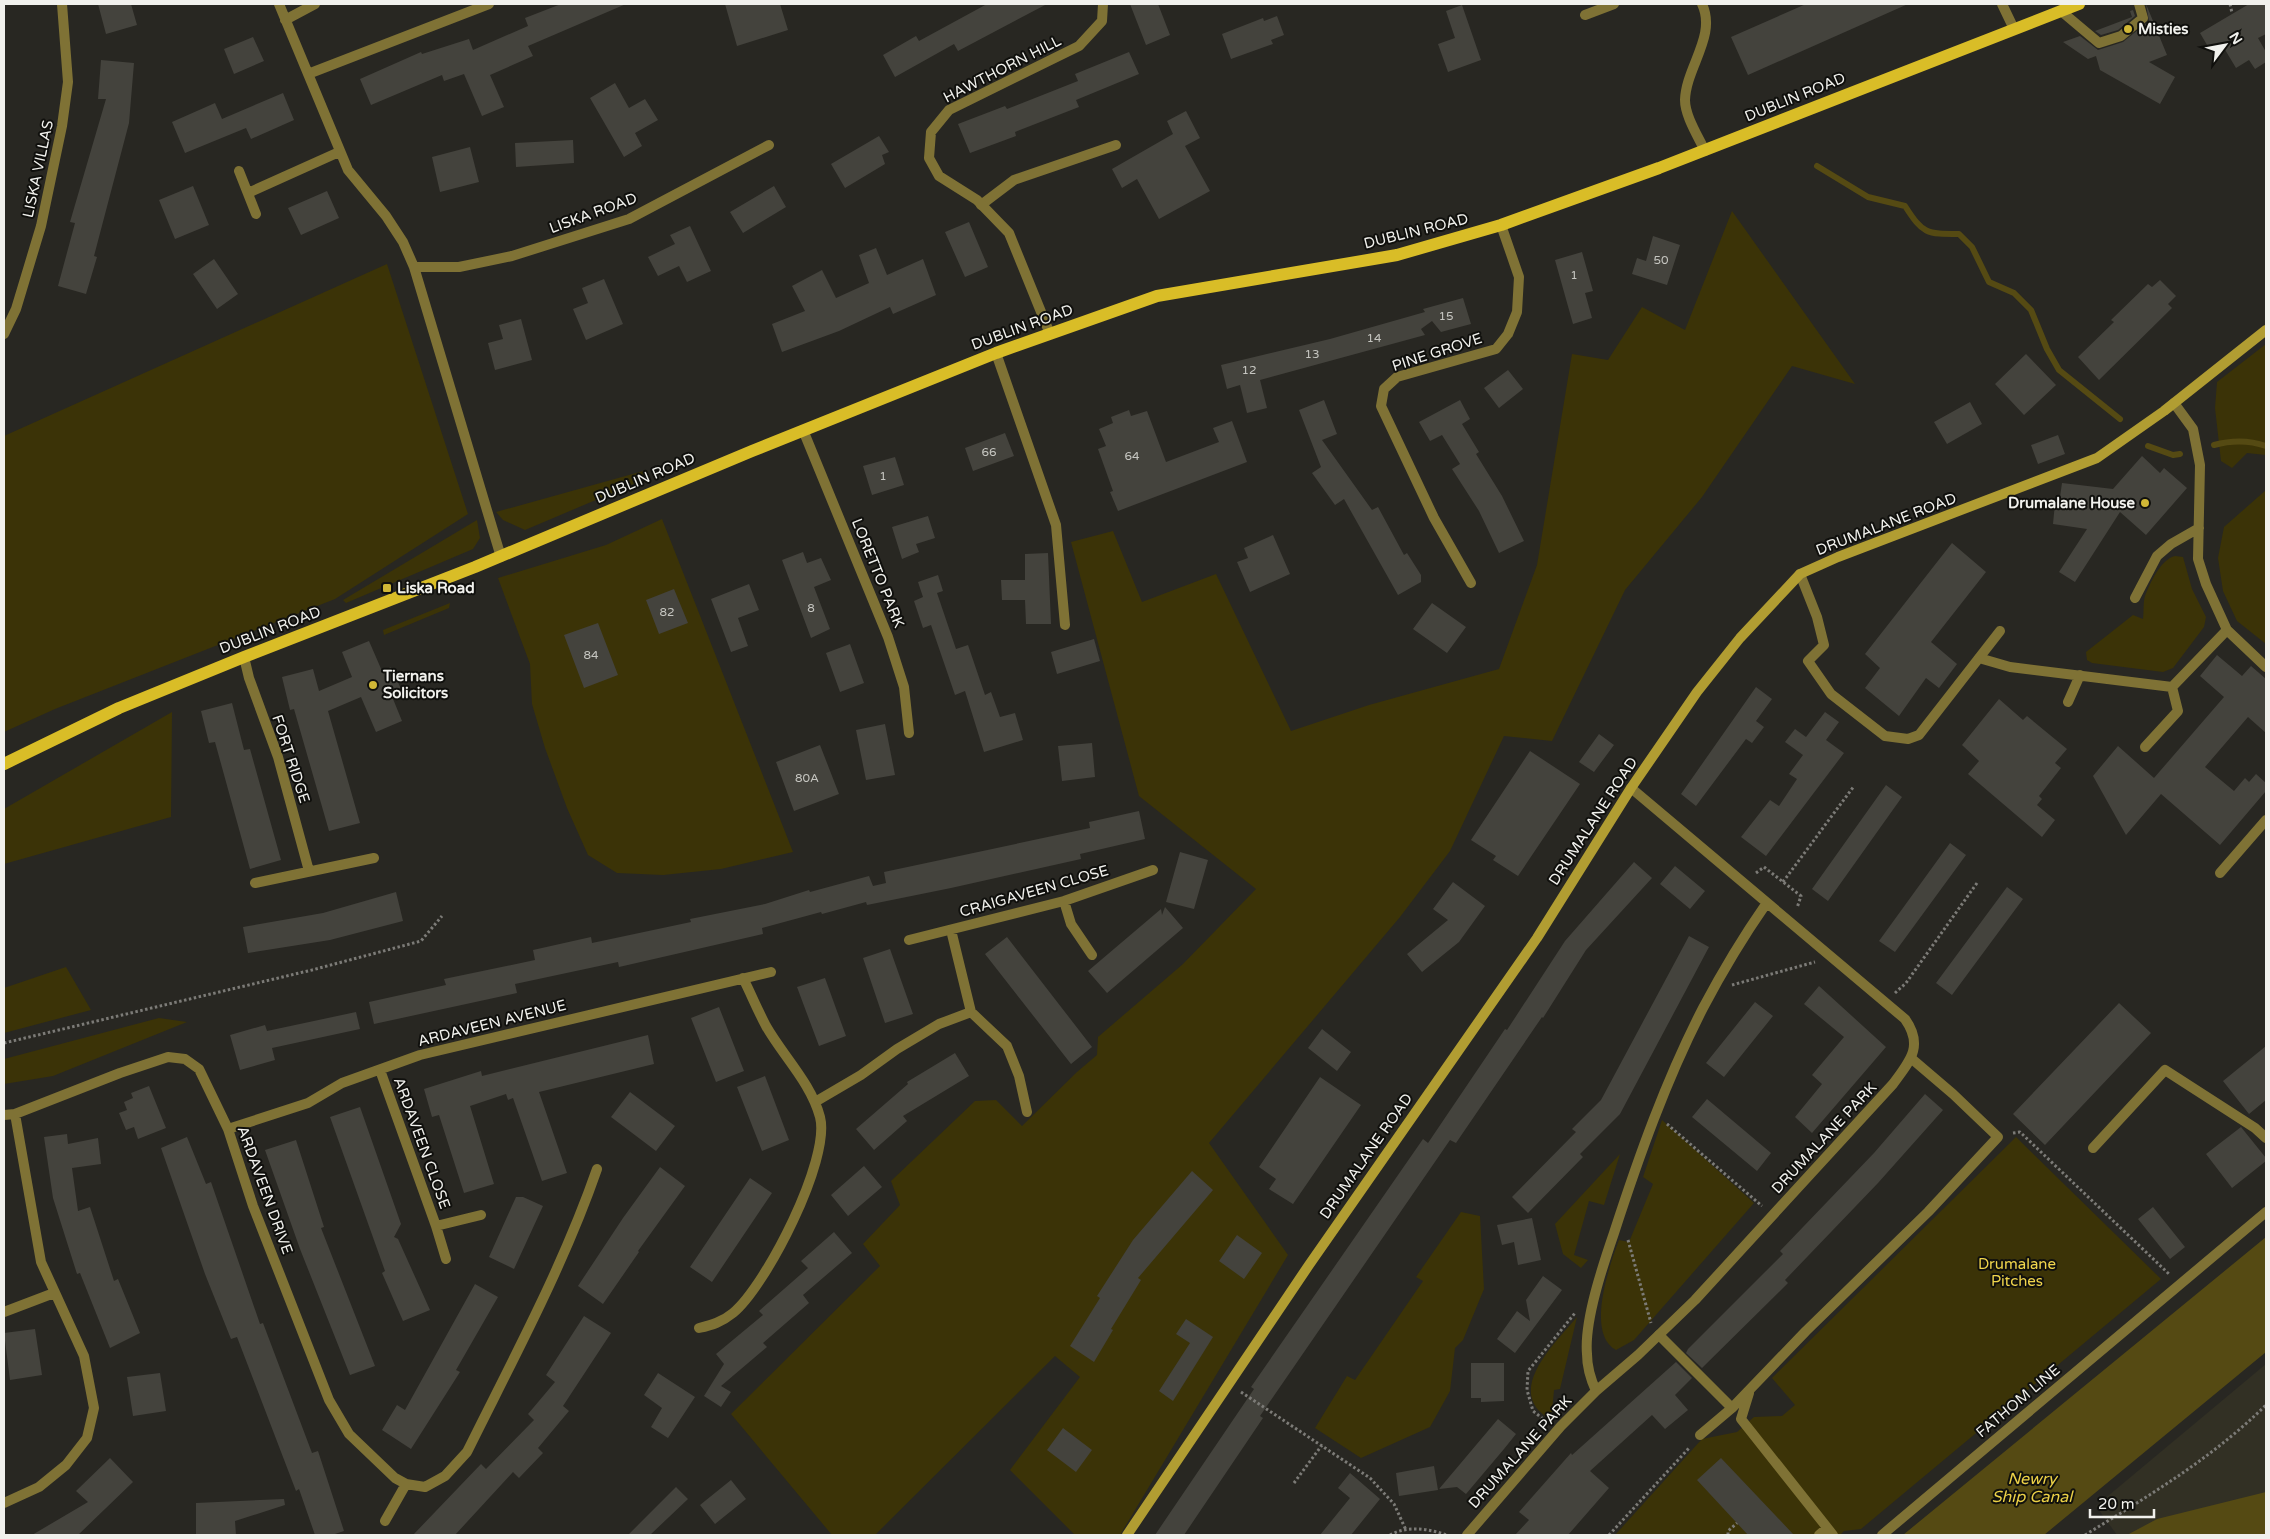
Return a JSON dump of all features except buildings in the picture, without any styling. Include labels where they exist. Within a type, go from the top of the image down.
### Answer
[{"type":"main road","name":"DUBLIN ROAD","points":[[4,764],[120,708],[244,657],[501,557],[803,430],[996,353],[1157,296],[1397,255],[1501,225],[1704,150],[2079,4]]},
{"type":"main road","name":"DRUMALANE ROAD","points":[[1127,1535],[1309,1265],[1537,938],[1631,788],[1697,692],[1761,614],[1800,574],[1838,557],[2097,458],[2174,403],[2266,330]]},
{"type":"street","name":"LISKA VILLAS","points":[[4,334],[16,309],[41,226],[62,126],[68,82],[62,4]]},
{"type":"street","points":[[279,4],[348,170],[386,216],[404,242],[414,267],[501,557]]},
{"type":"street","points":[[285,20],[315,4]]},
{"type":"street","points":[[308,74],[489,4]]},
{"type":"street","name":"HAWTHORN HILL","points":[[1050,334],[1009,233],[981,205],[938,176],[929,158],[931,132],[949,110],[1079,46],[1102,22],[1103,4]]},
{"type":"street","points":[[1585,15],[1614,4]]},
{"type":"street","points":[[1702,4],[1706,18],[1704,38],[1689,77],[1685,102],[1704,150]]},
{"type":"street","points":[[2002,4],[2014,29]]},
{"type":"street","points":[[2061,11],[2099,43],[2121,36],[2143,18],[2139,4]]},
{"type":"street","name":"LISKA ROAD","points":[[414,267],[459,266],[512,256],[629,219],[769,145]]},
{"type":"street","points":[[981,205],[1014,180],[1116,145]]},
{"type":"street","points":[[248,193],[339,152]]},
{"type":"street","points":[[239,171],[256,214]]},
{"type":"street","name":"PINE GROVE","points":[[1471,583],[1434,518],[1380,406],[1384,388],[1397,378],[1496,349],[1508,334],[1517,312],[1519,277],[1501,225]]},
{"type":"street","points":[[996,353],[1056,525],[1065,626]]},
{"type":"street","points":[[2174,403],[2193,429],[2200,465],[2198,559],[2216,611],[2227,630],[2266,667]]},
{"type":"street","name":"LORETTO PARK","points":[[803,430],[888,637],[904,687],[909,732]]},
{"type":"street","points":[[2135,598],[2157,556],[2199,528]]},
{"type":"street","points":[[1800,574],[1817,617],[1824,645],[1808,661],[1831,694],[1885,736],[1908,739],[1919,735],[2000,630]]},
{"type":"street","points":[[2172,687],[2227,630]]},
{"type":"street","name":"FORT RIDGE","points":[[244,657],[248,678],[278,757],[308,871]]},
{"type":"street","points":[[1979,658],[2010,667],[2172,687]]},
{"type":"street","points":[[2068,702],[2080,675]]},
{"type":"street","points":[[2144,748],[2178,711],[2172,687]]},
{"type":"street","points":[[1631,788],[1791,926],[1905,1019],[1914,1031],[1912,1059],[1953,1094],[1998,1137],[1928,1212],[1806,1331],[1732,1408],[1700,1435]]},
{"type":"street","points":[[2220,873],[2266,820]]},
{"type":"street","points":[[255,883],[374,858]]},
{"type":"street","name":"CRAIGAVEEN CLOSE","points":[[909,940],[1064,901],[1153,870]]},
{"type":"street","points":[[1064,901],[1071,924],[1092,956]]},
{"type":"street","points":[[1596,1390],[1591,1381],[1586,1353],[1594,1300],[1620,1213],[1654,1114],[1703,1009],[1766,904]]},
{"type":"street","name":"CRAIGAVEEN CLOSE","points":[[951,930],[971,1012]]},
{"type":"street","name":"ARDAVEEN AVENUE","points":[[228,1129],[308,1103],[342,1083],[420,1055],[771,972]]},
{"type":"street","points":[[698,1328],[719,1323],[734,1312],[757,1283],[787,1234],[820,1147],[821,1119],[815,1102],[766,1027],[743,978]]},
{"type":"street","points":[[815,1102],[861,1075],[897,1049],[939,1024],[971,1012],[1007,1046],[1019,1076],[1027,1112]]},
{"type":"street","name":"ARDAVEEN DRIVE","points":[[9,1115],[168,1057],[185,1059],[199,1069],[228,1129],[253,1206],[329,1400],[350,1434],[378,1463],[406,1484]]},
{"type":"street","name":"DRUMALANE PARK","points":[[1467,1535],[1558,1430],[1596,1390],[1659,1335],[1695,1300],[1894,1084],[1912,1059]]},
{"type":"street","name":"ARDAVEEN CLOSE","points":[[380,1070],[446,1259]]},
{"type":"street","points":[[2093,1148],[2165,1070],[2255,1128],[2266,1138]]},
{"type":"street","points":[[4,1502],[39,1486],[66,1465],[87,1438],[94,1408],[84,1356],[41,1262],[9,1115]]},
{"type":"street","points":[[385,1521],[406,1484],[424,1487],[432,1483],[445,1476],[467,1452],[559,1265],[582,1214],[597,1169]]},
{"type":"street","name":"FATHOM LINE","points":[[1882,1535],[2266,1212]]},
{"type":"street","name":"ARDAVEEN CLOSE","points":[[436,1226],[481,1215]]},
{"type":"street","points":[[4,1312],[54,1293]]},
{"type":"street","points":[[1659,1335],[1732,1408]]},
{"type":"street","points":[[1750,1390],[1741,1419],[1826,1533]]},
{"type":"path","points":[[2230,4],[2232,14]]},
{"type":"path","points":[[1783,882],[1854,786]]},
{"type":"path","points":[[1741,883],[1764,868],[1801,896],[1791,926]]},
{"type":"path","points":[[1885,1002],[1906,982],[1977,883]]},
{"type":"path","points":[[4,1043],[312,970],[421,940],[442,916]]},
{"type":"path","points":[[1717,983],[1736,985],[1830,957]]},
{"type":"path","points":[[1654,1114],[1773,1216]]},
{"type":"path","points":[[1998,1137],[2020,1132],[2171,1276]]},
{"type":"path","points":[[1620,1213],[1651,1325],[1659,1335]]},
{"type":"path","points":[[1558,1430],[1533,1411],[1527,1390],[1528,1371],[1571,1315],[1594,1300]]},
{"type":"path","points":[[1229,1384],[1370,1478],[1394,1504],[1406,1530]]},
{"type":"path","points":[[2085,1535],[2180,1477],[2236,1435],[2266,1405]]},
{"type":"path","points":[[1609,1535],[1700,1435]]},
{"type":"path","points":[[1294,1484],[1322,1445]]},
{"type":"path","points":[[1728,1535],[1728,1531],[1737,1523]]},
{"type":"path","points":[[1390,1535],[1417,1528],[1447,1535]]},
{"type":"shaded area","points":[[2266,1364],[2266,1509],[2169,1535],[2117,1535],[2096,1506]]},
{"type":"green space","points":[[1732,211],[1855,384],[1792,366],[1702,497],[1625,590],[1552,741],[1504,736],[1450,851],[1400,917],[1209,1143],[1288,1255],[1120,1535],[1075,1535],[1010,1470],[1080,1377],[1055,1356],[875,1535],[832,1535],[731,1414],[880,1266],[863,1244],[900,1205],[891,1181],[975,1101],[996,1100],[1022,1126],[1097,1055],[1098,1037],[1183,964],[1256,889],[1139,796],[1071,542],[1113,531],[1142,602],[1216,574],[1291,731],[1369,705],[1499,669],[1537,565],[1572,354],[1608,360],[1642,307],[1685,330]]},
{"type":"green space","points":[[387,264],[468,514],[335,599],[55,709],[4,732],[4,436]]},
{"type":"green space","points":[[2266,344],[2266,455],[2247,453],[2232,468],[2221,461],[2215,408],[2217,382]]},
{"type":"green space","points":[[647,470],[650,477],[525,530],[503,520],[496,512]]},
{"type":"green space","points":[[2266,490],[2266,644],[2237,621],[2223,591],[2218,558],[2224,527]]},
{"type":"green space","points":[[662,519],[793,852],[721,869],[663,875],[617,873],[588,855],[567,808],[545,748],[532,704],[530,664],[498,578],[606,545]]},
{"type":"green space","points":[[477,520],[480,538],[473,549],[346,603],[343,600]]},
{"type":"green space","points":[[2175,556],[2183,557],[2192,589],[2206,617],[2204,627],[2173,668],[2163,672],[2092,663],[2087,660],[2086,652],[2133,615],[2143,619],[2144,598],[2153,578],[2165,562]]},
{"type":"green space","points":[[450,603],[449,608],[384,635],[383,630]]},
{"type":"green space","points":[[172,712],[171,817],[4,864],[4,809]]},
{"type":"green space","points":[[66,967],[91,1010],[4,1033],[4,988]]},
{"type":"green space","points":[[159,1018],[187,1022],[53,1076],[4,1084],[4,1059]]},
{"type":"green space","points":[[1662,1120],[1754,1203],[1634,1340],[1616,1350],[1607,1342],[1602,1329],[1602,1298],[1610,1265],[1619,1240],[1629,1242],[1653,1184],[1643,1177]]},
{"type":"green space","name":"Drumalane Pitches","points":[[2016,1137],[2161,1279],[1861,1529],[1844,1531],[1840,1535],[1615,1535],[1702,1439],[1737,1432],[1754,1417],[1782,1416],[1795,1405],[1772,1378]]},
{"type":"green space","points":[[1620,1154],[1604,1205],[1589,1201],[1574,1255],[1588,1260],[1581,1268],[1563,1254],[1555,1224]]},
{"type":"green space","points":[[1461,1212],[1480,1216],[1484,1289],[1463,1340],[1455,1348],[1450,1391],[1430,1427],[1361,1458],[1315,1428],[1347,1376],[1355,1380],[1423,1281],[1416,1277]]},
{"type":"green space","points":[[1577,1317],[1560,1389],[1554,1390],[1552,1412],[1545,1416],[1534,1405],[1531,1392],[1533,1378],[1548,1351]]},
{"type":"water","name":"Newry Ship Canal","points":[[2266,1237],[2266,1352],[2044,1535],[1903,1535]]},
{"type":"water","points":[[2266,1492],[2266,1535],[2127,1535],[2157,1519]]},
{"type":"waterway","points":[[1817,166],[1868,197],[1905,206],[1916,222],[1932,233],[1959,234],[1972,247],[1989,282],[2014,293],[2031,310],[2047,349],[2059,370],[2120,419]]},
{"type":"waterway","points":[[2214,445],[2240,441],[2266,446]]},
{"type":"waterway","points":[[2148,446],[2173,455],[2180,454]]},
{"type":"place","name":"Misties","points":[[2128,29]]},
{"type":"place","name":"Drumalane House","points":[[2145,503]]},
{"type":"place","name":"Liska Road","points":[[387,588]]},
{"type":"place","name":"Tiernans Solicitors","points":[[373,685]]}]
